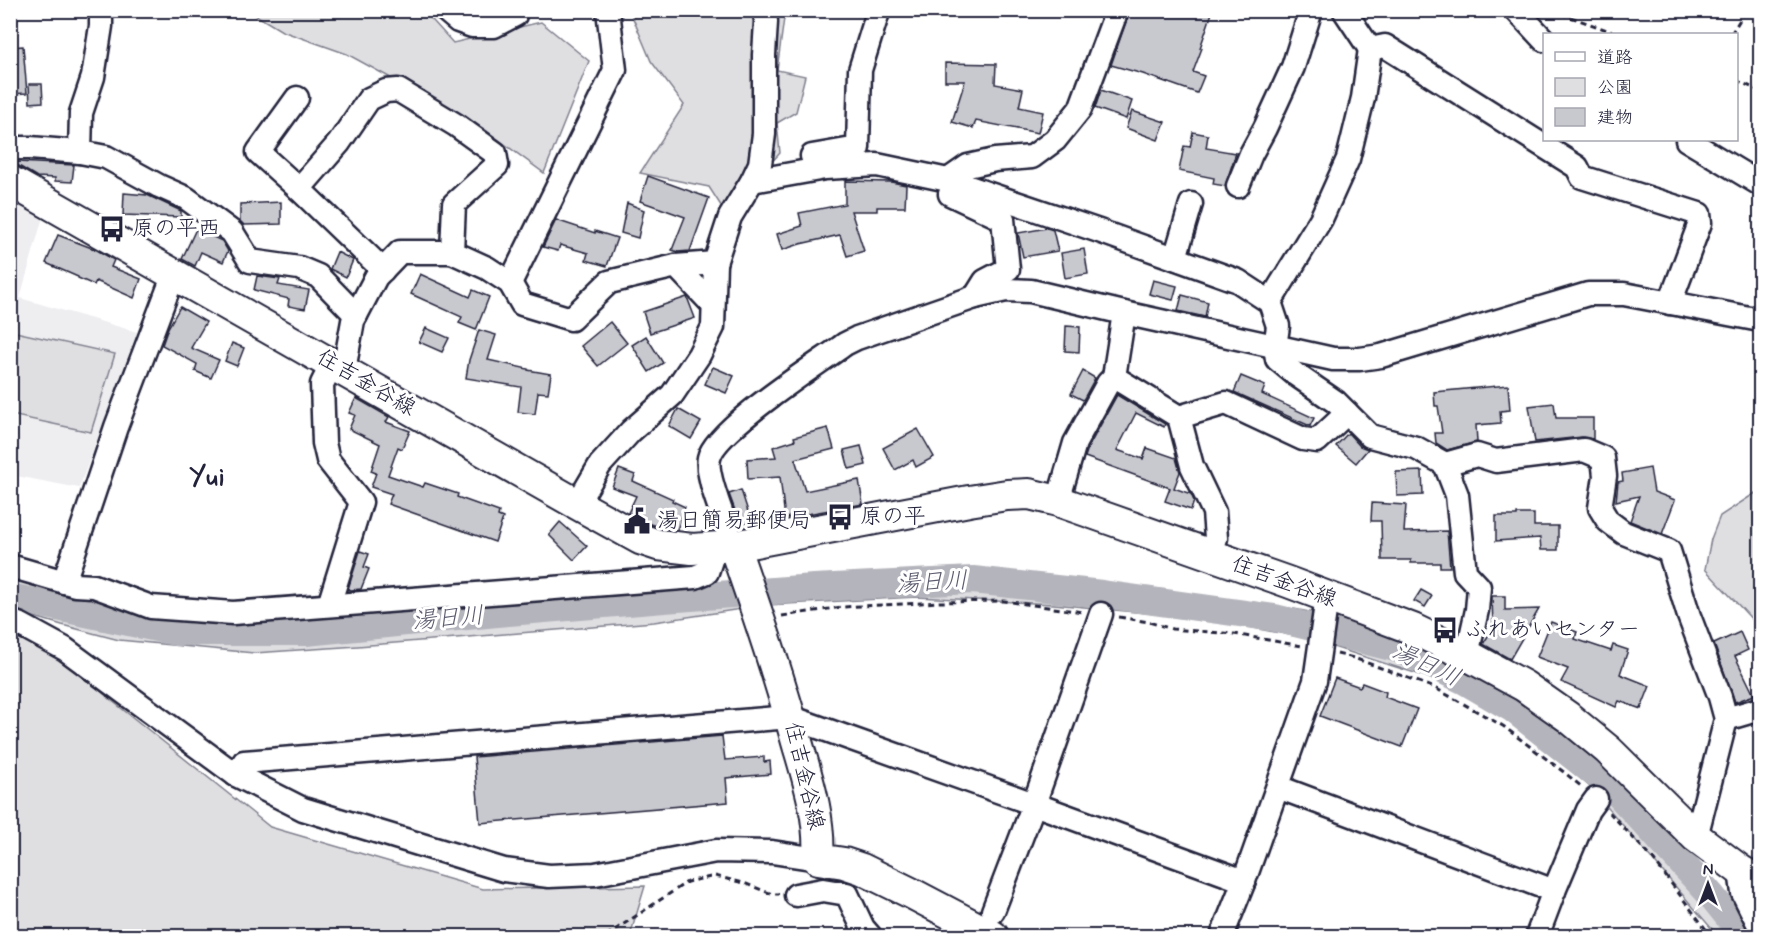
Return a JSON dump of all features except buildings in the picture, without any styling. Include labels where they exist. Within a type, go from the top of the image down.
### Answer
[{"type":"main road","name":"住吉金谷線","points":[[10,181],[639,539],[658,545],[692,549],[724,547],[969,501],[1029,494],[1058,501],[1210,555],[1326,606],[1413,629],[1524,686],[1568,717],[1608,750],[1696,837],[1750,876]]},
{"type":"main road","name":"住吉金谷線","points":[[724,547],[746,580],[790,717],[814,802],[819,837],[818,859],[844,862],[921,898],[993,924]]},
{"type":"street","points":[[80,152],[81,113],[93,77],[101,26],[101,10]]},
{"type":"street","points":[[445,10],[458,21],[472,26],[494,26],[515,15],[516,10]]},
{"type":"street","points":[[510,283],[615,70],[608,10]]},
{"type":"street","points":[[577,504],[600,465],[631,431],[672,395],[694,363],[713,327],[715,263],[730,217],[756,173],[764,134],[765,10]]},
{"type":"street","points":[[948,180],[968,166],[995,160],[1032,157],[1055,140],[1080,110],[1117,10]]},
{"type":"street","points":[[1238,186],[1293,67],[1311,10]]},
{"type":"street","points":[[1270,302],[1321,219],[1348,159],[1363,98],[1370,49],[1344,10]]},
{"type":"street","points":[[1516,10],[1543,38]]},
{"type":"street","points":[[756,173],[858,148],[860,70],[878,12]]},
{"type":"street","points":[[1370,49],[1385,46],[1576,167],[1582,177],[1699,214],[1700,223],[1670,303]]},
{"type":"street","points":[[299,189],[339,142],[369,99],[386,91],[398,90],[456,125],[495,153],[497,165],[454,204],[452,252]]},
{"type":"street","points":[[297,98],[258,152],[383,270]]},
{"type":"street","points":[[1689,141],[1761,184]]},
{"type":"street","points":[[10,148],[80,152],[106,157],[186,198],[232,232],[250,261],[300,268],[318,276],[356,315]]},
{"type":"street","points":[[756,173],[877,165],[948,180],[1238,281],[1270,302],[1278,326],[1275,347],[1277,359],[1336,402],[1370,436],[1416,448],[1445,464],[1457,495],[1465,572],[1479,587],[1467,655]]},
{"type":"street","points":[[948,180],[950,194],[1003,219],[1008,269],[985,281],[975,297]]},
{"type":"street","points":[[1175,258],[1191,204]]},
{"type":"street","points":[[328,605],[361,502],[328,460],[324,443],[322,384],[338,367],[353,321],[376,277],[400,252],[452,252],[487,268],[510,283],[522,304],[571,320],[609,282],[676,266],[715,263]]},
{"type":"street","points":[[676,266],[713,305]]},
{"type":"street","points":[[64,582],[116,427],[174,274]]},
{"type":"street","points":[[10,566],[75,585],[94,586],[151,607],[233,613],[695,577],[707,572],[724,547],[708,471],[709,458],[715,445],[743,417],[845,344],[877,330],[975,297],[1006,290],[1031,291],[1333,359],[1381,356],[1587,294],[1624,294],[1761,320]]},
{"type":"street","points":[[1058,501],[1075,443],[1108,383],[1114,377],[1124,313]]},
{"type":"street","points":[[1114,377],[1179,417],[1192,466],[1214,512],[1216,538],[1210,555]]},
{"type":"street","points":[[1179,417],[1226,403],[1303,439],[1317,441],[1347,413]]},
{"type":"street","points":[[1445,464],[1477,455],[1496,461],[1584,450],[1603,458],[1605,476],[1600,508],[1608,521],[1624,533],[1670,551],[1689,616],[1726,719],[1696,837]]},
{"type":"street","points":[[1222,936],[1244,881],[1315,681],[1326,606]]},
{"type":"street","points":[[993,924],[1101,614]]},
{"type":"street","points":[[10,621],[65,649],[236,775],[303,809],[504,870],[549,876],[595,874],[716,851],[772,852],[818,859]]},
{"type":"street","points":[[1726,719],[1759,712]]},
{"type":"street","points":[[236,775],[244,762],[790,717],[1244,881]]},
{"type":"street","points":[[1278,787],[1554,891]]},
{"type":"street","points":[[1537,936],[1587,810],[1596,799]]},
{"type":"street","points":[[1750,876],[1743,893],[1761,927]]},
{"type":"street","points":[[796,895],[823,890],[847,894],[863,928],[870,936]]},
{"type":"path","points":[[1551,10],[1615,33]]},
{"type":"path","points":[[1732,33],[1746,10]]},
{"type":"path","points":[[1738,80],[1761,91]]},
{"type":"path","points":[[758,614],[793,613],[842,607],[1004,601],[1101,614],[1149,622],[1172,629],[1234,634],[1320,648],[1354,658],[1434,688],[1503,726],[1565,773],[1596,799],[1652,858],[1711,936]]},
{"type":"path","points":[[606,936],[687,882],[696,880],[715,876],[744,883],[772,894],[796,895]]},
{"type":"shaded area","points":[[10,197],[43,217],[20,298],[137,332],[79,488],[11,475]]},
{"type":"green space","points":[[249,11],[424,11],[453,43],[541,22],[589,61],[544,173],[484,129],[347,54],[282,31]]},
{"type":"green space","points":[[630,11],[785,11],[777,70],[805,76],[796,112],[777,123],[780,153],[725,212],[709,187],[640,173],[684,105],[651,61]]},
{"type":"green space","points":[[11,331],[115,354],[91,432],[11,415]]},
{"type":"green space","points":[[1760,490],[1760,628],[1705,569],[1711,539],[1720,516]]},
{"type":"green space","points":[[967,569],[1289,608],[1387,627],[1554,714],[1641,803],[1752,936],[1718,936],[1590,787],[1517,724],[1440,681],[1305,638],[1207,619],[1053,604],[917,597],[768,605],[654,622],[254,653],[119,640],[11,610],[10,574],[105,605],[198,622],[424,601],[569,595],[707,585],[784,583],[855,574]]},
{"type":"green space","points":[[10,636],[50,648],[111,700],[270,827],[483,889],[645,886],[630,936],[11,936]]},
{"type":"waterway","name":"湯日川","points":[[10,597],[176,632],[306,632],[664,599],[973,580],[1102,594],[1275,618],[1399,649],[1465,681],[1513,709],[1611,786],[1711,895],[1744,936]]},
{"type":"place","name":"原の平西","points":[[112,229]]},
{"type":"place","name":"原の平","points":[[840,517]]},
{"type":"place","name":"湯日簡易郵便局","points":[[637,521]]},
{"type":"place","name":"ふれあいセンター","points":[[1445,630]]},
{"type":"district","name":"Yui","points":[[207,478]]}]
